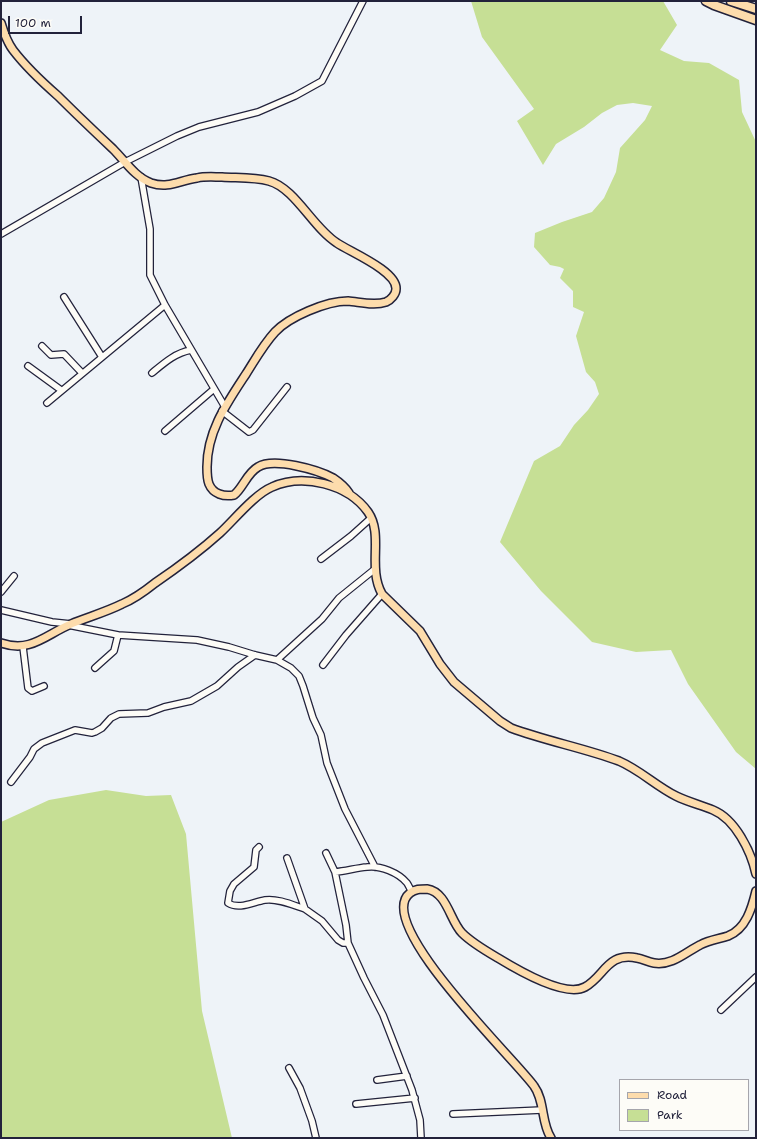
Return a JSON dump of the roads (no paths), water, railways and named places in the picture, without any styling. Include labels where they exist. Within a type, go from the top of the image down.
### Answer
[{"type":"highway","points":[[706,1],[714,6],[756,20]]},
{"type":"highway","points":[[731,1],[756,9]]},
{"type":"main road","points":[[1,23],[5,36],[13,50],[29,68],[136,174],[149,182],[162,186],[176,184],[197,177],[256,178],[271,181],[282,186],[293,196],[322,232],[341,246],[382,269],[395,282],[396,289],[394,294],[386,302],[334,302],[293,318],[274,333],[260,352],[224,409],[213,430],[207,461],[211,488],[216,493],[223,496],[234,495],[252,472],[264,464],[292,466],[326,475],[341,484],[372,518],[375,528],[375,569],[377,582],[382,594],[420,630],[446,674],[454,682],[500,721],[511,728],[619,761],[674,796],[713,810],[724,816],[741,839],[756,874]]},
{"type":"main road","points":[[1,643],[22,647],[70,624],[121,605],[155,584],[209,543],[261,494],[272,487],[293,481],[309,481],[332,486],[352,496]]},
{"type":"main road","points":[[549,1137],[536,1089],[526,1075],[472,1017],[417,946],[404,916],[405,897],[419,888],[431,890],[440,896],[460,932],[477,945],[534,978],[560,987],[579,989],[586,987],[611,962],[620,958],[630,957],[654,963],[668,963],[701,944],[731,935],[748,917],[756,891]]},
{"type":"street","points":[[1,234],[125,162],[177,136],[199,127],[258,112],[322,81],[363,1]]},
{"type":"street","points":[[141,177],[150,229],[150,271],[165,305],[224,409],[249,432],[253,430],[287,387]]},
{"type":"street","points":[[64,297],[102,357]]},
{"type":"street","points":[[47,403],[165,305]]},
{"type":"street","points":[[42,346],[52,355],[64,354],[82,373]]},
{"type":"street","points":[[152,373],[163,363],[178,354],[191,350]]},
{"type":"street","points":[[28,366],[61,390]]},
{"type":"street","points":[[165,431],[214,390]]},
{"type":"street","points":[[321,559],[372,518]]},
{"type":"street","points":[[277,660],[322,619],[339,598],[375,569]]},
{"type":"street","points":[[1,592],[14,576]]},
{"type":"street","points":[[323,665],[346,635],[382,594]]},
{"type":"street","points":[[1,610],[42,620],[70,624],[118,635],[197,640],[277,660],[291,668],[296,672],[301,680],[313,718],[321,735],[327,763],[345,809],[375,867]]},
{"type":"street","points":[[95,668],[114,652],[118,635]]},
{"type":"street","points":[[22,647],[28,688],[32,691],[44,686]]},
{"type":"street","points":[[11,782],[30,757],[34,748],[42,743],[75,730],[92,733],[96,732],[111,718],[119,714],[148,713],[164,707],[191,701],[217,686],[238,667],[255,655]]},
{"type":"street","points":[[259,847],[256,850],[254,867],[234,884],[230,891],[228,903],[232,906],[237,906],[265,900],[277,901],[305,909],[322,921],[338,940],[343,943],[348,943]]},
{"type":"street","points":[[326,853],[335,872],[346,925],[348,943],[383,1015],[407,1076],[420,1120],[421,1138]]},
{"type":"street","points":[[287,858],[305,909]]},
{"type":"street","points":[[335,872],[375,867],[403,879],[412,892]]},
{"type":"street","points":[[721,1010],[756,977]]},
{"type":"street","points":[[289,1068],[300,1088],[312,1121],[316,1138]]},
{"type":"street","points":[[377,1080],[407,1076]]},
{"type":"street","points":[[356,1104],[414,1098]]},
{"type":"street","points":[[454,1114],[542,1110]]}]
